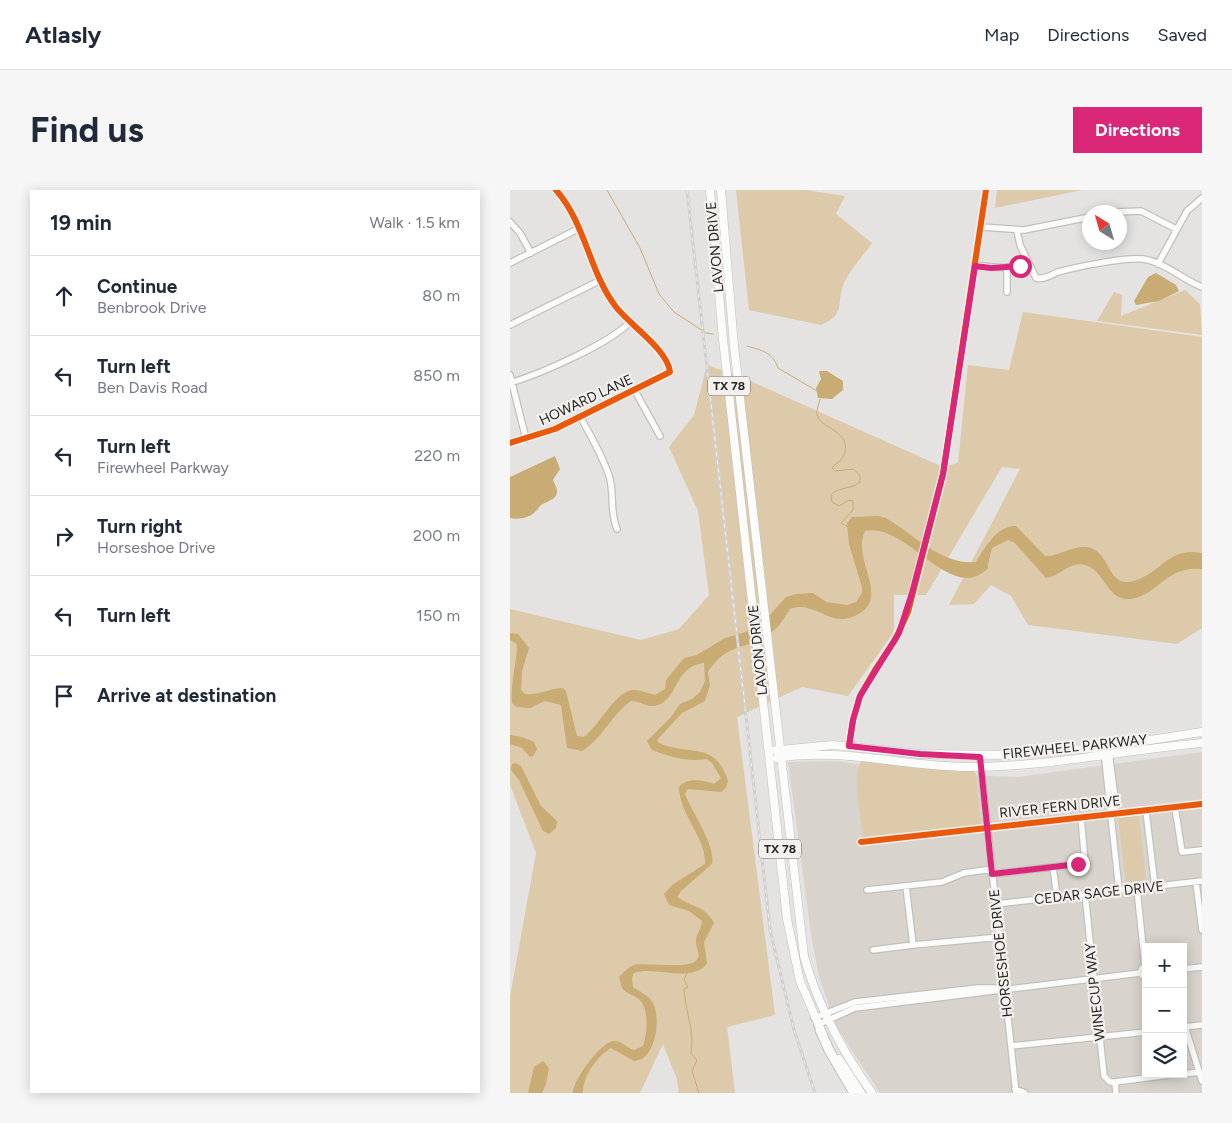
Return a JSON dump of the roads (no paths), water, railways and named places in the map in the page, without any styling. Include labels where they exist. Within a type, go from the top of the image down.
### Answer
[{"type":"highway","points":[[817,1024],[829,1050],[854,1093]]},
{"type":"main road","name":"LAVON DRIVE","points":[[710,190],[723,339],[793,955],[800,981],[817,1024],[861,1093]]},
{"type":"main road","name":"LAVON DRIVE","points":[[721,190],[734,346],[804,956],[812,986],[826,1016],[872,1093]]},
{"type":"main road","name":"FIREWHEEL PARKWAY","points":[[769,755],[816,745],[980,757],[1035,754],[1202,732]]},
{"type":"main road","name":"FIREWHEEL PARKWAY","points":[[781,753],[857,757],[904,764],[981,767],[1042,764],[1202,742]]},
{"type":"main road","points":[[857,757],[860,752],[902,756],[920,754]]},
{"type":"main road","points":[[776,810],[780,818],[785,847],[791,851]]},
{"type":"street","points":[[511,383],[542,372],[612,337],[630,322],[614,304],[601,280],[571,210],[556,190]]},
{"type":"street","points":[[849,746],[853,720],[860,696],[903,624],[943,474],[986,190]]},
{"type":"street","points":[[1158,264],[1176,229],[1191,206],[1202,198]]},
{"type":"street","points":[[1127,212],[1141,211],[1176,229]]},
{"type":"street","points":[[981,227],[1017,231],[1082,219]]},
{"type":"street","points":[[510,222],[523,238],[530,253]]},
{"type":"street","points":[[510,263],[580,228]]},
{"type":"street","points":[[1017,231],[1036,278],[1042,279],[1059,272],[1134,259],[1158,264],[1202,286]]},
{"type":"street","points":[[975,266],[1007,267],[1029,264]]},
{"type":"street","points":[[1007,267],[1007,292]]},
{"type":"street","points":[[510,325],[601,280]]},
{"type":"street","name":"HOWARD LANE","points":[[510,443],[526,439],[581,418],[670,372],[663,357],[630,322]]},
{"type":"street","points":[[510,375],[526,439]]},
{"type":"street","points":[[635,391],[660,436]]},
{"type":"street","points":[[581,418],[609,476],[613,499],[612,518],[617,529]]},
{"type":"street","points":[[1106,746],[1110,815],[1119,890]]},
{"type":"street","name":"HORSESHOE DRIVE","points":[[980,757],[1015,1091],[1025,1093]]},
{"type":"street","name":"RIVER FERN DRIVE","points":[[861,842],[1202,804]]},
{"type":"street","points":[[1175,807],[1182,852],[1202,850]]},
{"type":"street","points":[[1146,811],[1154,887]]},
{"type":"street","points":[[867,890],[942,882],[964,873],[1086,863],[1081,818]]},
{"type":"street","points":[[1053,867],[1057,897]]},
{"type":"street","points":[[1199,882],[1202,930]]},
{"type":"street","name":"CEDAR SAGE DRIVE","points":[[996,904],[1199,882]]},
{"type":"street","points":[[906,886],[913,945]]},
{"type":"street","points":[[1137,889],[1143,943]]},
{"type":"street","name":"WINECUP WAY","points":[[1084,894],[1104,1076],[1110,1082],[1115,1082]]},
{"type":"street","points":[[873,950],[1000,937]]},
{"type":"street","points":[[1187,969],[1202,967]]},
{"type":"street","points":[[817,1024],[826,1016],[855,1008],[1140,974],[1142,969]]},
{"type":"street","points":[[1187,1027],[1202,1025]]},
{"type":"street","points":[[1011,1046],[1142,1032]]},
{"type":"street","points":[[1186,1033],[1202,1081]]},
{"type":"street","points":[[1187,1074],[1199,1072]]},
{"type":"street","points":[[1116,1093],[1115,1082],[1142,1078]]},
{"type":"waterway","points":[[607,190],[640,248],[659,294],[674,312],[706,333],[713,334]]},
{"type":"waterway","points":[[747,346],[766,352],[773,358],[778,368],[817,391]]},
{"type":"waterway","points":[[820,399],[817,409],[819,420],[841,436],[844,441],[843,457],[832,468],[835,471],[854,469],[860,476],[860,482],[838,490],[831,495],[832,502],[839,506],[849,500],[853,501],[853,510],[841,523],[848,527]]},
{"type":"waterway","points":[[688,972],[684,979],[688,987],[684,989],[692,1037],[691,1053],[697,1060],[692,1071],[699,1093]]},
{"type":"railway","points":[[687,190],[770,930],[794,1030],[815,1093]]}]
